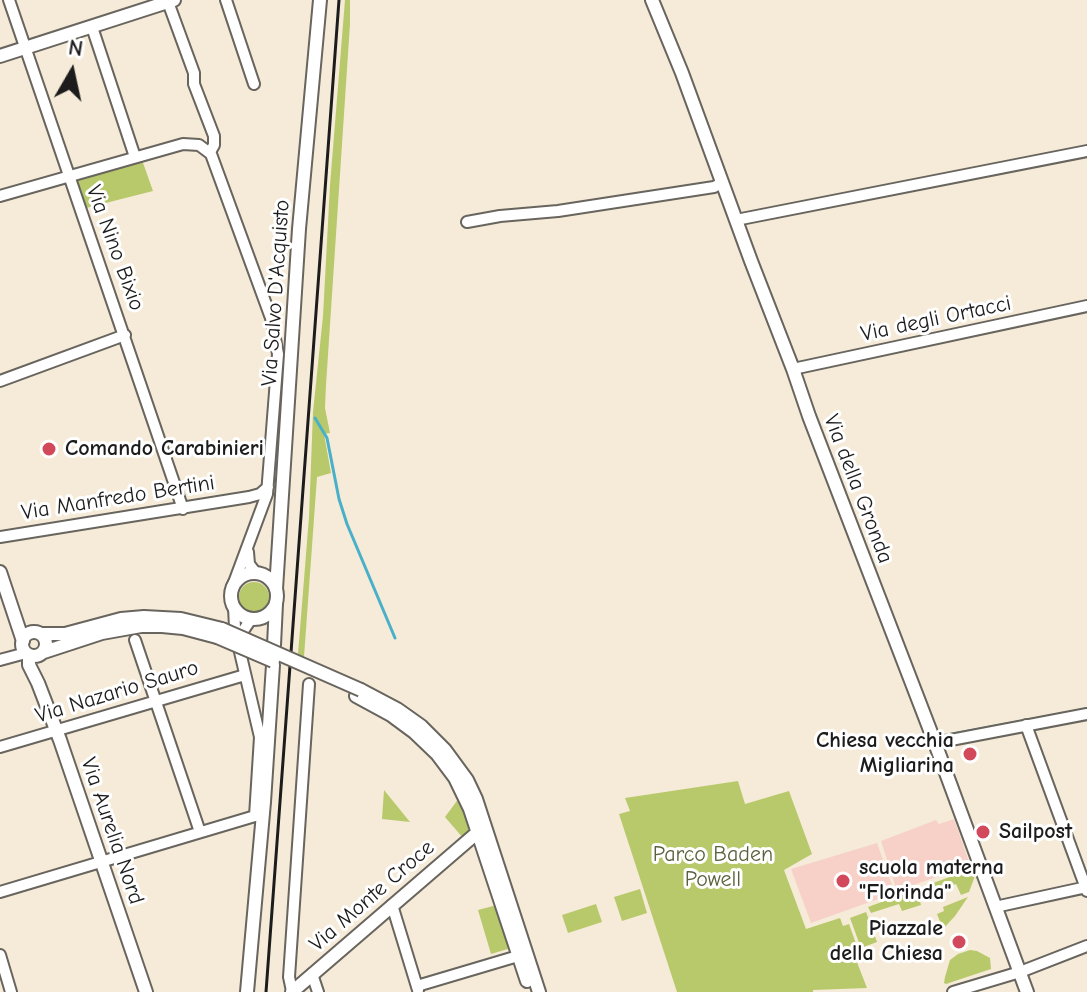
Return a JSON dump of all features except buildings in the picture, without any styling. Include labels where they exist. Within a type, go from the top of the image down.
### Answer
[{"type":"street","name":"Via Nino Bixio","points":[[9,0],[183,509]]},
{"type":"street","points":[[226,0],[254,84]]},
{"type":"street","name":"Via Salvo D'Acquisto","points":[[234,607],[241,615],[255,619],[270,632],[274,644],[299,229],[320,0]]},
{"type":"street","name":"Via della Gronda","points":[[652,0],[1027,992]]},
{"type":"street","points":[[0,56],[92,27],[156,2],[194,73],[194,84],[214,136],[210,152]]},
{"type":"street","points":[[92,27],[135,157]]},
{"type":"street","points":[[0,196],[187,143],[199,145],[210,152],[271,318],[278,365],[269,486],[264,507],[232,588],[234,607],[229,631]]},
{"type":"street","points":[[736,220],[1087,151]]},
{"type":"street","points":[[467,222],[558,211],[714,187],[722,183]]},
{"type":"street","name":"Via degli Ortacci","points":[[793,369],[1087,306]]},
{"type":"street","points":[[0,381],[125,335]]},
{"type":"street","name":"Via Manfredo Bertini","points":[[0,537],[243,498],[260,494],[269,486]]},
{"type":"street","name":"Via Manfredo Bertini","points":[[243,498],[255,506],[257,521]]},
{"type":"street","points":[[248,550],[249,564],[270,579],[276,589]]},
{"type":"street","points":[[232,588],[242,577],[260,574],[274,565],[279,553]]},
{"type":"street","name":"Via Aurelia Nord","points":[[0,572],[33,651],[29,665],[56,731],[146,992]]},
{"type":"street","name":"Via Aurelia Nord","points":[[6,590],[20,617],[38,633]]},
{"type":"street","points":[[0,660],[141,626],[229,631],[269,614],[276,604]]},
{"type":"street","points":[[33,651],[28,634],[65,634],[121,619],[181,619],[229,631],[358,693],[391,715],[437,754],[455,778],[483,834],[539,992]]},
{"type":"street","points":[[33,651],[46,642],[38,633]]},
{"type":"street","points":[[135,640],[200,832]]},
{"type":"street","points":[[0,892],[255,816],[260,737],[240,652]]},
{"type":"street","points":[[247,992],[273,665]]},
{"type":"street","name":"Via Nazario Sauro","points":[[0,747],[245,675]]},
{"type":"street","points":[[292,992],[289,977],[309,684]]},
{"type":"street","points":[[935,743],[1087,714]]},
{"type":"street","points":[[995,907],[1087,888],[1026,725]]},
{"type":"street","points":[[483,834],[531,992]]},
{"type":"street","name":"Via Monte Croce","points":[[292,992],[392,905],[483,834]]},
{"type":"street","points":[[392,905],[418,989],[518,956]]},
{"type":"street","points":[[953,992],[1020,972],[1087,946]]},
{"type":"street","points":[[0,955],[11,992]]},
{"type":"street","points":[[312,974],[318,992]]},
{"type":"shaded area","points":[[954,819],[970,865],[897,891],[881,841],[936,820],[939,824]]},
{"type":"shaded area","name":"scuola materna \"Florinda\"","points":[[877,843],[895,893],[811,923],[791,869]]},
{"type":"green space","points":[[345,0],[350,0],[350,24],[326,385],[325,408],[330,433],[324,434],[331,473],[317,477],[304,657],[298,654],[309,517],[313,412],[323,316]]},
{"type":"green space","points":[[142,160],[153,191],[86,208],[75,180]]},
{"type":"green space","points":[[254,582],[265,586],[269,597],[265,608],[254,612],[243,608],[239,597],[243,586]]},
{"type":"green space","name":"Parco Baden Powell","points":[[738,781],[745,804],[789,791],[812,854],[784,870],[806,929],[840,918],[843,926],[849,924],[858,949],[853,952],[867,988],[813,992],[677,992],[619,814],[630,811],[625,798]]},
{"type":"green space","points":[[384,790],[410,822],[382,819]]},
{"type":"green space","points":[[459,798],[468,826],[468,833],[463,838],[445,817]]},
{"type":"green space","points":[[974,868],[975,876],[969,892],[961,895],[956,884],[919,897],[921,905],[902,911],[899,904],[871,913],[868,907]]},
{"type":"green space","points":[[640,889],[647,913],[622,921],[614,897]]},
{"type":"green space","points":[[968,897],[943,929],[937,914],[944,911],[943,907]]},
{"type":"green space","points":[[596,904],[602,922],[568,933],[562,915]]},
{"type":"green space","points":[[497,905],[511,948],[491,954],[478,910]]},
{"type":"green space","points":[[866,912],[877,942],[861,948],[850,918]]},
{"type":"green space","points":[[970,950],[990,958],[991,969],[944,983],[950,960]]},
{"type":"waterway","points":[[315,418],[327,438],[347,524],[395,638]]},
{"type":"waterway","points":[[942,736],[1087,709]]},
{"type":"railway","points":[[266,992],[339,0]]},
{"type":"place","name":"Comando Carabinieri","points":[[49,449]]},
{"type":"place","name":"Chiesa vecchia Migliarina","points":[[970,754]]},
{"type":"place","name":"Sailpost","points":[[983,832]]},
{"type":"place","name":"scuola materna \"Florinda\"","points":[[843,881]]},
{"type":"place","name":"Piazzale della Chiesa","points":[[959,942]]}]
